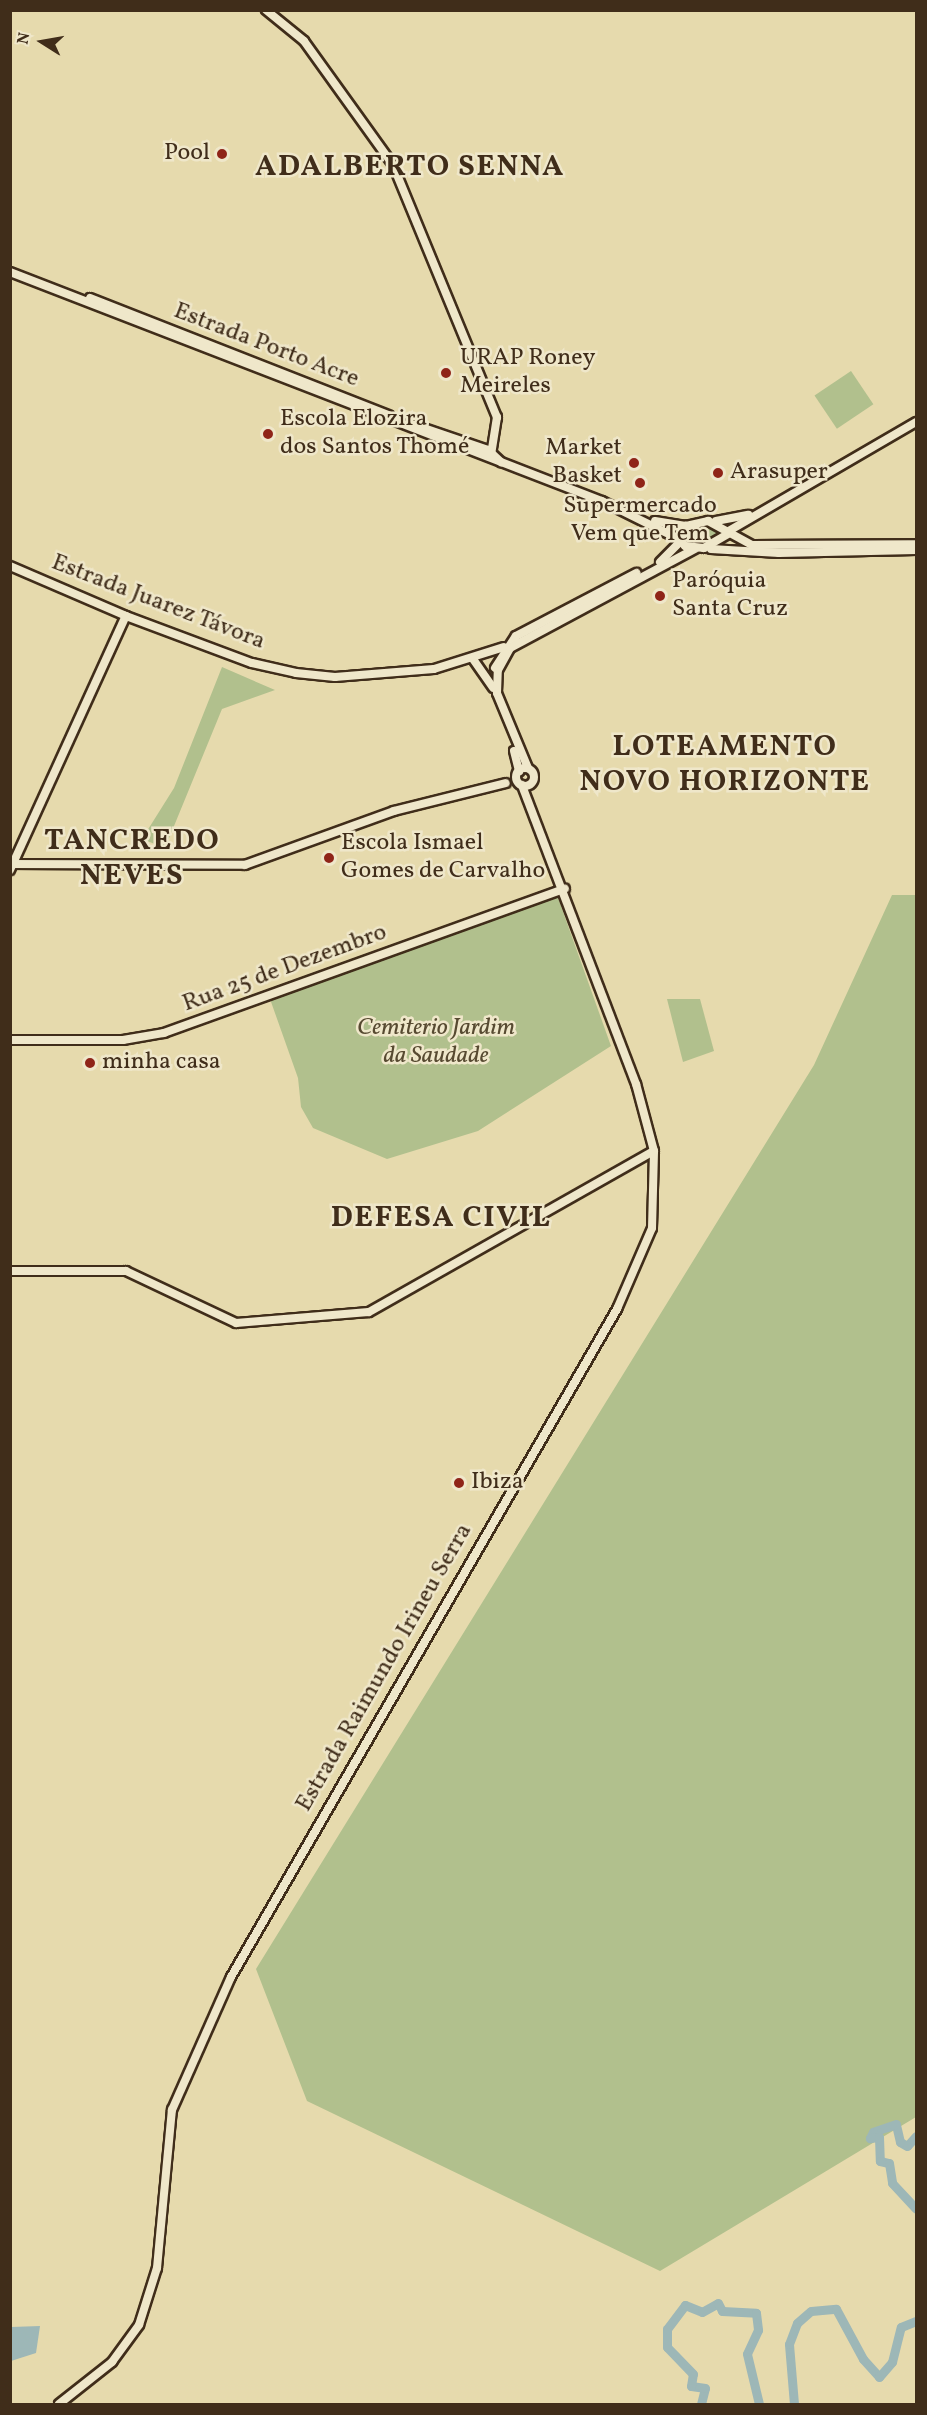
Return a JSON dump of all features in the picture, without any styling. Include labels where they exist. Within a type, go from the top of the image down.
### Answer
[{"type":"street","points":[[266,10],[304,40],[393,165],[497,417],[485,453]]},
{"type":"street","name":"Estrada Porto Acre","points":[[10,267],[485,453],[503,465],[650,520],[686,526],[755,513]]},
{"type":"street","name":"Estrada Porto Acre","points":[[10,272],[485,453]]},
{"type":"street","points":[[473,659],[493,688],[519,771],[528,768],[501,709],[497,675],[514,644],[558,618],[700,549],[728,533],[755,513],[916,422]]},
{"type":"street","name":"Estrada Porto Acre","points":[[650,520],[680,541],[700,549]]},
{"type":"street","points":[[713,522],[728,533],[773,547],[916,544]]},
{"type":"street","points":[[493,688],[504,647],[661,561],[680,541],[686,526]]},
{"type":"street","points":[[700,549],[779,554],[916,549]]},
{"type":"street","name":"Estrada Juarez Távora","points":[[10,566],[126,616],[255,664],[306,674],[389,674],[473,659],[504,647]]},
{"type":"street","points":[[126,616],[11,866],[245,865],[394,810],[506,783]]},
{"type":"street","name":"Estrada Raimundo Irineu Serra","points":[[528,768],[534,777],[531,783],[530,798]]},
{"type":"street","name":"Estrada Raimundo Irineu Serra","points":[[59,2404],[112,2362],[139,2325],[157,2268],[167,2133],[183,2077],[231,1977],[359,1749],[617,1310],[652,1228],[654,1151],[636,1084],[565,889],[530,798],[522,785],[519,771]]},
{"type":"street","points":[[522,785],[531,783]]},
{"type":"street","name":"Rua 25 de Dezembro","points":[[10,1040],[123,1040],[164,1033],[565,889]]},
{"type":"street","points":[[10,1271],[126,1271],[236,1323],[369,1312],[654,1151]]},
{"type":"green space","points":[[851,371],[873,404],[837,429],[815,396]]},
{"type":"green space","points":[[713,525],[725,534],[704,545],[683,540],[694,526]]},
{"type":"green space","points":[[222,667],[275,690],[222,709],[165,848],[142,839],[174,788]]},
{"type":"green space","name":"Cemiterio Jardim da Saudade","points":[[557,895],[611,1046],[478,1131],[387,1159],[313,1128],[301,1107],[298,1078],[270,999]]},
{"type":"green space","points":[[892,895],[916,895],[916,2117],[660,2271],[307,2101],[256,1969],[814,1065]]},
{"type":"green space","points":[[667,999],[700,999],[714,1051],[683,1062]]},
{"type":"water","points":[[40,2326],[36,2353],[11,2361],[11,2327]]},
{"type":"waterway","points":[[916,2136],[907,2146],[900,2142],[896,2124],[873,2132],[870,2138],[879,2137],[880,2161],[889,2163],[892,2183],[916,2209]]},
{"type":"waterway","points":[[701,2404],[705,2388],[691,2386],[693,2374],[667,2347],[667,2329],[685,2305],[702,2312],[718,2303],[722,2311],[756,2313],[758,2330],[747,2354],[759,2404]]},
{"type":"waterway","points":[[794,2404],[789,2344],[797,2323],[811,2311],[836,2309],[863,2359],[879,2377],[892,2362],[901,2327],[916,2321]]},
{"type":"place","name":"Pool","points":[[222,154]]},
{"type":"place","name":"URAP Roney Meireles","points":[[446,373]]},
{"type":"place","name":"Escola Elozira dos Santos Thomé","points":[[268,434]]},
{"type":"place","name":"Market Basket","points":[[634,463]]},
{"type":"place","name":"Arasuper","points":[[718,473]]},
{"type":"place","name":"Supermercado Vem que Tem","points":[[640,483]]},
{"type":"place","name":"Paróquia Santa Cruz","points":[[660,596]]},
{"type":"place","name":"Escola Ismael Gomes de Carvalho","points":[[329,858]]},
{"type":"place","name":"minha casa","points":[[90,1063]]},
{"type":"place","name":"Ibiza","points":[[459,1483]]},
{"type":"district","name":"ADALBERTO SENNA","points":[[410,167]]},
{"type":"district","name":"LOTEAMENTO NOVO HORIZONTE","points":[[725,764]]},
{"type":"district","name":"TANCREDO NEVES","points":[[132,858]]},
{"type":"district","name":"DEFESA CIVIL","points":[[441,1218]]}]
